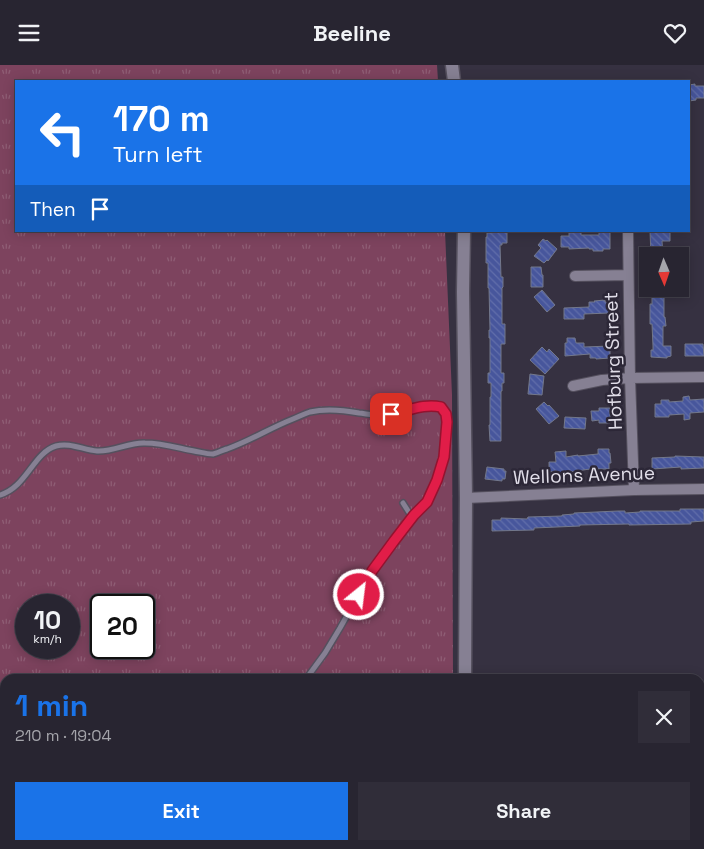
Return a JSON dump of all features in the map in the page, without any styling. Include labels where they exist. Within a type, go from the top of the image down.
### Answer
[{"type":"street","points":[[452,65],[454,80]]},
{"type":"street","points":[[464,232],[465,674]]},
{"type":"street","name":"Hofburg Street","points":[[628,232],[634,490]]},
{"type":"street","points":[[575,276],[628,275]]},
{"type":"street","points":[[573,386],[602,380],[630,378],[704,377]]},
{"type":"street","name":"Wellons Avenue","points":[[466,497],[704,489]]},
{"type":"lane","points":[[0,495],[14,488],[48,450],[62,445],[97,451],[132,443],[151,443],[213,454],[242,444],[276,426],[308,413],[332,409],[386,415],[425,405],[441,407],[446,414],[447,422],[444,457],[437,480],[427,502],[414,515],[372,571],[335,637],[310,674]]},
{"type":"lane","points":[[403,503],[410,514],[414,515]]},
{"type":"green space","points":[[0,65],[437,65],[438,80],[15,80],[15,232],[445,232],[452,395],[453,674],[0,674]]},
{"type":"building","points":[[690,85],[704,86],[704,98],[696,98],[696,100],[690,101]]},
{"type":"building","points":[[507,232],[507,243],[500,245],[501,277],[503,277],[502,324],[505,324],[505,344],[501,344],[501,373],[504,373],[504,383],[502,383],[501,391],[501,441],[490,441],[491,383],[488,383],[488,373],[490,373],[490,330],[486,237],[487,233]]},
{"type":"building","points":[[581,232],[581,235],[599,235],[599,232],[610,232],[610,249],[593,251],[593,249],[589,248],[569,249],[569,247],[561,247],[561,236],[569,236],[569,233]]},
{"type":"building","points":[[650,232],[670,232],[670,241],[662,241],[662,247],[651,247]]},
{"type":"building","points":[[543,239],[547,240],[557,249],[548,261],[544,263],[534,256],[541,248],[538,245]]},
{"type":"building","points":[[531,267],[541,267],[543,287],[531,287]]},
{"type":"building","points":[[542,290],[555,305],[547,312],[534,297]]},
{"type":"building","points":[[652,297],[664,297],[666,326],[663,326],[663,346],[671,346],[671,356],[667,358],[651,357],[651,350],[653,350],[650,304],[652,304]]},
{"type":"building","points":[[605,300],[605,302],[608,302],[609,313],[584,314],[584,319],[564,319],[564,308],[589,307],[589,302]]},
{"type":"building","points":[[567,338],[575,338],[576,343],[584,343],[584,347],[610,346],[610,358],[590,358],[590,354],[565,356]]},
{"type":"building","points":[[685,344],[703,344],[704,356],[685,356]]},
{"type":"building","points":[[542,347],[547,352],[549,349],[559,359],[545,374],[530,360]]},
{"type":"building","points":[[530,374],[544,376],[542,395],[528,394]]},
{"type":"building","points":[[689,396],[690,400],[704,399],[704,412],[690,413],[690,419],[684,420],[684,414],[655,417],[655,404],[661,404],[661,400],[669,400],[669,402],[683,401],[683,397]]},
{"type":"building","points":[[544,402],[559,416],[549,424],[536,409]]},
{"type":"building","points":[[599,408],[610,408],[610,423],[599,423],[599,420],[592,421],[591,411],[599,411]]},
{"type":"building","points":[[565,417],[586,418],[585,429],[564,428]]},
{"type":"building","points":[[598,449],[609,449],[611,463],[609,463],[609,469],[590,469],[557,474],[557,471],[549,472],[549,462],[556,462],[555,452],[566,451],[566,457],[598,454]]},
{"type":"building","points":[[675,456],[704,457],[704,468],[652,469],[652,458]]},
{"type":"building","points":[[487,467],[504,469],[506,471],[505,479],[502,479],[502,481],[485,479]]},
{"type":"building","points":[[680,509],[704,509],[704,521],[691,522],[691,524],[580,525],[534,528],[534,530],[492,531],[492,520],[501,520],[501,518],[527,519],[528,517],[562,516],[574,513],[680,511]]},
{"type":"route","points":[[359,595],[372,571],[414,515],[427,502],[437,480],[444,457],[447,422],[446,414],[441,407],[425,405],[391,414]]}]
